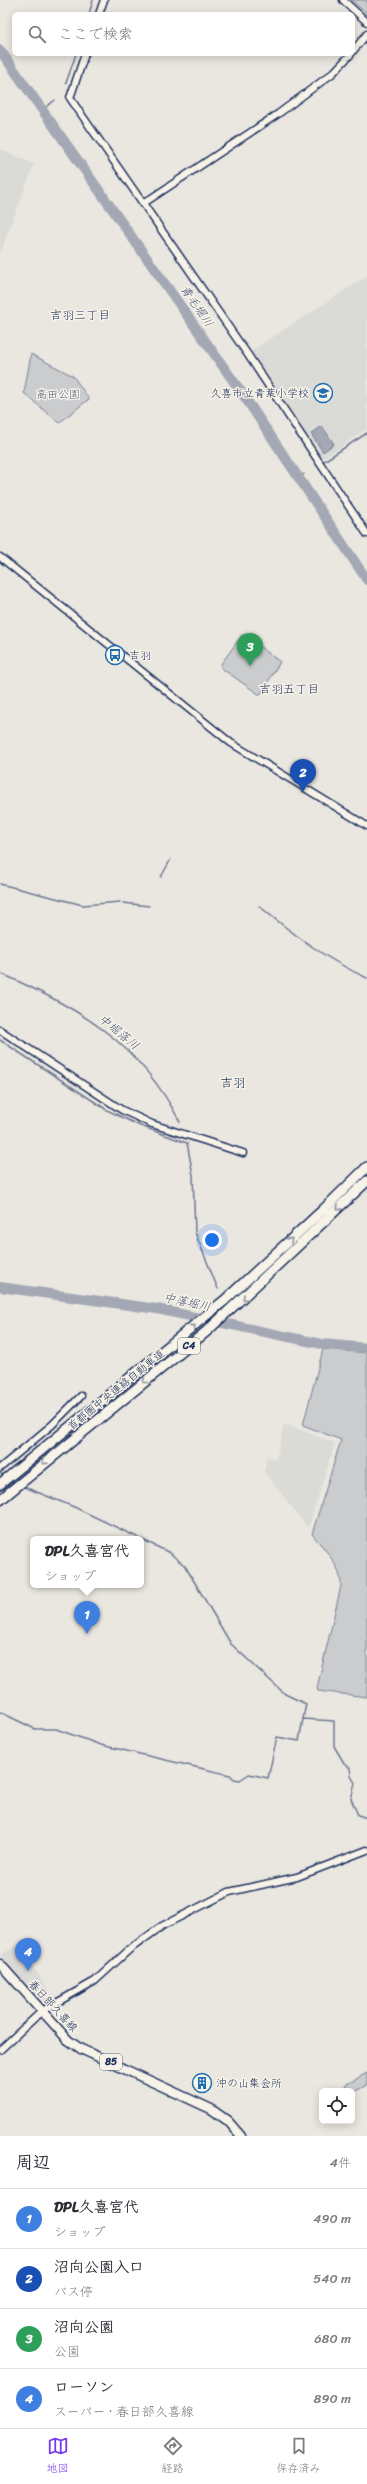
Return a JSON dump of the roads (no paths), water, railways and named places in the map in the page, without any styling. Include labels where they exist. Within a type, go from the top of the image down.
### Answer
[{"type":"highway","name":"首都圏中央連絡自動車道","points":[[0,1484],[225,1300],[324,1209],[367,1167]]},
{"type":"highway","name":"首都圏中央連絡自動車道","points":[[0,1500],[207,1331],[367,1181]]},
{"type":"main road","name":"春日部久喜線","points":[[0,1964],[59,2031],[81,2049],[198,2102],[220,2115],[241,2136]]},
{"type":"street","points":[[100,12],[104,0]]},
{"type":"street","points":[[343,0],[367,22]]},
{"type":"street","points":[[355,49],[367,34]]},
{"type":"street","points":[[84,56],[70,98],[144,203],[367,534]]},
{"type":"street","points":[[144,203],[278,114],[333,73],[349,56]]},
{"type":"street","points":[[0,558],[231,743],[367,826]]},
{"type":"street","points":[[0,1030],[122,1110],[152,1124],[242,1153]]},
{"type":"street","points":[[0,1468],[52,1425],[81,1396]]},
{"type":"street","points":[[0,2050],[42,2011],[95,1982],[130,1949],[151,1933],[215,1898],[235,1890],[297,1877],[367,1850]]},
{"type":"waterway","points":[[90,12],[93,0]]},
{"type":"waterway","name":"青毛堀川","points":[[0,50],[244,396],[367,580]]},
{"type":"waterway","points":[[66,83],[75,56]]},
{"type":"waterway","points":[[43,109],[55,100]]},
{"type":"waterway","points":[[324,461],[367,433]]},
{"type":"waterway","name":"青毛堀川","points":[[299,478],[304,474]]},
{"type":"waterway","points":[[161,877],[171,859]]},
{"type":"waterway","points":[[0,884],[83,905],[120,902]]},
{"type":"waterway","points":[[123,903],[149,906]]},
{"type":"waterway","points":[[259,906],[324,955],[367,978]]},
{"type":"waterway","name":"中堀落川","points":[[0,973],[56,1000],[105,1031],[126,1049],[146,1070],[164,1094],[180,1122]]},
{"type":"waterway","points":[[0,1040],[107,1110],[138,1125],[187,1143],[193,1175],[195,1232],[218,1289]]},
{"type":"waterway","name":"中落堀川","points":[[0,1287],[157,1309],[322,1344],[367,1348]]},
{"type":"waterway","points":[[0,1473],[5,1476]]},
{"type":"waterway","points":[[22,1486],[74,1507],[135,1536]]},
{"type":"waterway","points":[[144,1540],[170,1553],[185,1566],[231,1644],[285,1694],[306,1704],[303,1719],[334,1721],[334,1746],[344,1763],[350,1768],[351,1776],[355,1783],[351,1799],[358,1815],[367,1818]]},
{"type":"waterway","points":[[0,1712],[35,1729],[56,1729],[101,1745],[230,1775],[234,1779],[240,1780],[249,1774],[268,1778],[277,1737],[299,1741],[303,1719]]},
{"type":"place","name":"久喜市立青葉小学校","points":[[323,393]]},
{"type":"place","name":"吉羽","points":[[115,655]]},
{"type":"place","name":"沼向公園","points":[[250,666]]},
{"type":"place","name":"沼向公園入口","points":[[303,792]]},
{"type":"place","name":"DPL久喜宮代","points":[[87,1634]]},
{"type":"place","name":"ローソン","points":[[28,1971]]},
{"type":"place","name":"沖の山集会所","points":[[202,2083]]},
{"type":"district","name":"吉羽三丁目","points":[[80,315]]},
{"type":"district","name":"吉羽五丁目","points":[[289,689]]},
{"type":"district","name":"吉羽","points":[[233,1082]]},
{"type":"park label","name":"高田公園","points":[[58,394]]}]
